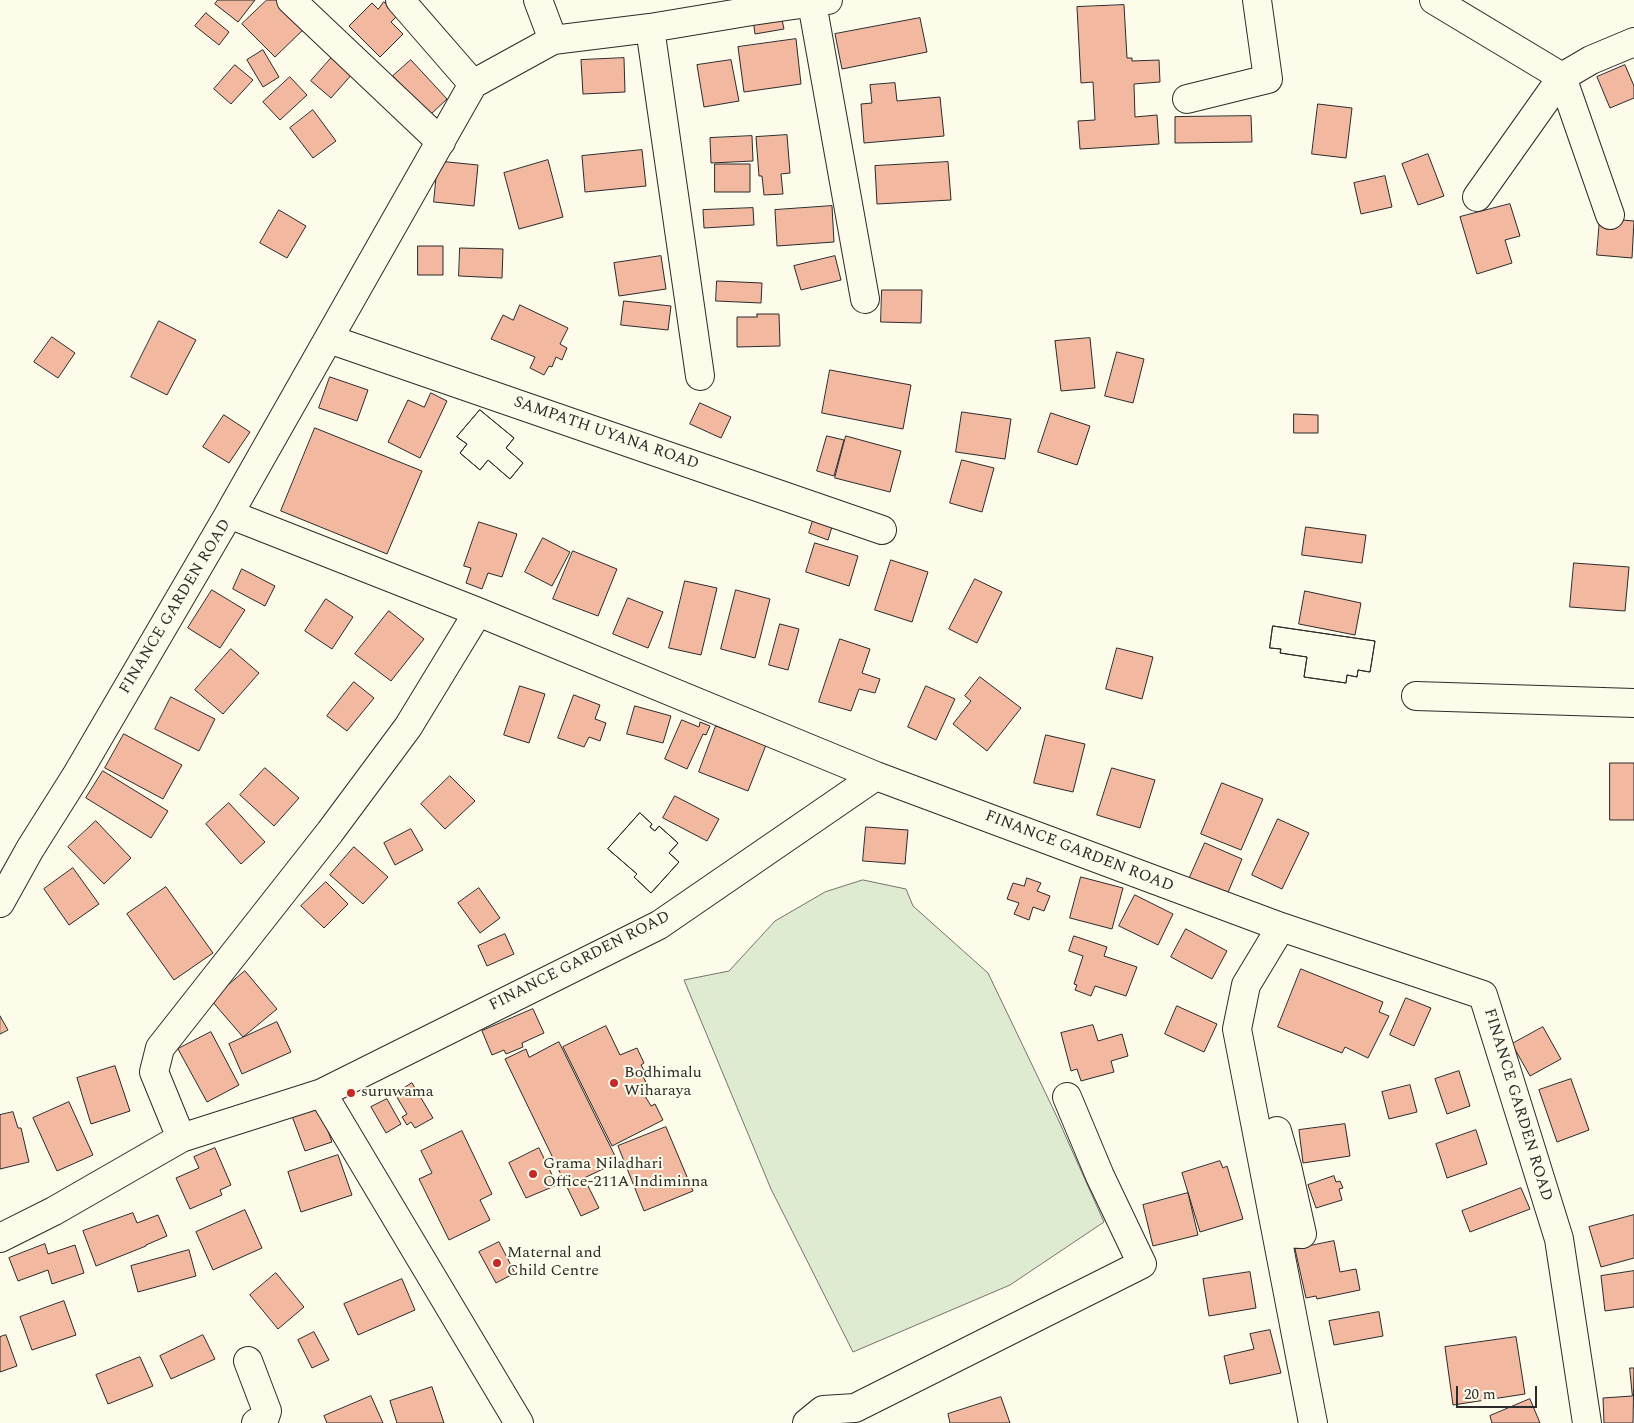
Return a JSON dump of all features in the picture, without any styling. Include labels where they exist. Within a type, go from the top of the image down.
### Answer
[{"type":"street","points":[[291,0],[441,142]]},
{"type":"street","points":[[400,0],[474,84]]},
{"type":"street","points":[[538,0],[553,40]]},
{"type":"street","points":[[1187,99],[1268,78],[1257,0]]},
{"type":"street","points":[[1434,0],[1562,77],[1610,215]]},
{"type":"street","points":[[230,514],[474,84],[553,40],[650,28],[750,5],[820,2],[865,299]]},
{"type":"street","points":[[650,28],[700,376]]},
{"type":"street","points":[[1477,197],[1562,77],[1591,60],[1634,42]]},
{"type":"street","name":"SAMPATH UYANA ROAD","points":[[329,338],[882,530]]},
{"type":"street","name":"FINANCE GARDEN ROAD","points":[[0,903],[30,849],[76,776],[230,514],[478,612],[876,776],[1282,927],[1483,995],[1559,1239],[1586,1423]]},
{"type":"street","points":[[181,1138],[154,1072],[160,1048],[330,832],[408,727],[478,612]]},
{"type":"street","points":[[1416,696],[1634,704]]},
{"type":"street","name":"FINANCE GARDEN ROAD","points":[[0,1238],[54,1211],[181,1138],[322,1093],[659,925],[876,776]]},
{"type":"street","points":[[1282,927],[1246,985],[1237,1029],[1313,1423]]},
{"type":"street","points":[[322,1093],[519,1423]]},
{"type":"street","points":[[806,1423],[823,1410],[856,1408],[1142,1264],[1100,1176],[1067,1098]]},
{"type":"street","points":[[1277,1131],[1302,1234],[1277,1233]]},
{"type":"street","points":[[248,1361],[267,1412],[265,1417],[256,1423]]},
{"type":"green space","points":[[863,880],[906,889],[913,906],[988,973],[1058,1119],[1104,1222],[1010,1285],[853,1352],[771,1189],[684,980],[729,971],[775,921],[825,892]]},
{"type":"building","points":[[218,0],[255,0],[238,22],[215,4]]},
{"type":"building","points":[[267,0],[279,0],[306,27],[275,57],[242,24]]},
{"type":"building","points":[[384,2],[398,15],[391,22],[403,34],[380,57],[349,26],[372,3],[378,9]]},
{"type":"building","points":[[1124,5],[1127,58],[1132,58],[1132,61],[1159,60],[1160,82],[1134,84],[1135,117],[1157,115],[1159,144],[1080,149],[1078,121],[1095,120],[1093,82],[1081,83],[1077,7]]},
{"type":"building","points":[[206,13],[229,32],[219,45],[195,26]]},
{"type":"building","points":[[781,15],[784,29],[755,34],[753,19]]},
{"type":"building","points":[[920,18],[927,52],[842,69],[835,34]]},
{"type":"building","points":[[796,39],[801,84],[744,92],[738,47]]},
{"type":"building","points":[[263,50],[279,77],[263,87],[247,60]]},
{"type":"building","points":[[333,56],[353,73],[331,98],[311,81]]},
{"type":"building","points":[[624,58],[625,92],[583,94],[581,60]]},
{"type":"building","points":[[411,60],[447,99],[430,115],[393,76]]},
{"type":"building","points":[[731,60],[739,101],[704,107],[697,65]]},
{"type":"building","points":[[235,65],[253,80],[231,104],[214,89]]},
{"type":"building","points":[[1625,65],[1634,86],[1634,98],[1610,108],[1597,77]]},
{"type":"building","points":[[290,77],[307,95],[280,120],[263,102]]},
{"type":"building","points":[[895,83],[897,101],[940,97],[944,136],[864,143],[861,104],[872,103],[870,85]]},
{"type":"building","points":[[1318,104],[1352,108],[1346,158],[1312,154]]},
{"type":"building","points":[[313,110],[336,141],[313,158],[290,128]]},
{"type":"building","points":[[1251,116],[1252,142],[1175,143],[1175,117]]},
{"type":"building","points":[[787,135],[790,173],[781,174],[783,194],[764,195],[762,176],[759,176],[756,137]]},
{"type":"building","points":[[752,136],[753,161],[711,163],[710,138]]},
{"type":"building","points":[[642,150],[646,186],[585,192],[582,156]]},
{"type":"building","points":[[1428,154],[1444,196],[1418,205],[1402,164]]},
{"type":"building","points":[[548,160],[563,217],[519,229],[504,173]]},
{"type":"building","points":[[438,161],[478,165],[474,206],[434,202]]},
{"type":"building","points":[[948,162],[951,200],[877,204],[875,166]]},
{"type":"building","points":[[715,164],[750,164],[750,192],[715,192]]},
{"type":"building","points":[[1385,176],[1392,207],[1361,214],[1354,183]]},
{"type":"building","points":[[1510,204],[1520,236],[1505,240],[1512,263],[1477,274],[1460,217]]},
{"type":"building","points":[[832,206],[834,242],[777,246],[775,210]]},
{"type":"building","points":[[753,208],[754,225],[704,228],[703,210]]},
{"type":"building","points":[[279,210],[306,226],[287,258],[260,243]]},
{"type":"building","points":[[1600,218],[1634,221],[1632,258],[1597,255]]},
{"type":"building","points":[[418,246],[443,246],[443,275],[418,275]]},
{"type":"building","points":[[460,248],[503,249],[502,278],[459,276]]},
{"type":"building","points":[[661,256],[666,289],[619,296],[614,263]]},
{"type":"building","points":[[835,256],[841,280],[801,290],[794,266]]},
{"type":"building","points":[[717,281],[762,283],[761,303],[716,301]]},
{"type":"building","points":[[882,290],[922,290],[921,323],[881,322]]},
{"type":"building","points":[[624,301],[671,306],[668,330],[621,325]]},
{"type":"building","points":[[520,305],[568,328],[560,344],[567,348],[562,360],[556,357],[552,367],[549,366],[544,375],[530,368],[535,357],[491,339],[503,315],[513,320]]},
{"type":"building","points":[[757,314],[779,314],[780,346],[737,347],[737,317],[757,317]]},
{"type":"building","points":[[159,321],[196,340],[167,395],[131,377]]},
{"type":"building","points":[[52,337],[75,353],[58,378],[34,362]]},
{"type":"building","points":[[1090,338],[1095,388],[1061,391],[1055,341]]},
{"type":"building","points":[[1117,352],[1144,359],[1133,403],[1105,396]]},
{"type":"building","points":[[830,370],[911,385],[903,429],[822,413]]},
{"type":"building","points":[[330,377],[368,390],[357,421],[319,408]]},
{"type":"building","points":[[431,393],[447,401],[420,458],[388,442],[408,400],[424,407]]},
{"type":"building","points":[[700,403],[731,417],[721,438],[690,424]]},
{"type":"building","points":[[480,410],[514,438],[506,448],[523,463],[510,479],[488,460],[480,470],[460,453],[467,444],[457,437]]},
{"type":"building","points":[[480,410],[514,438],[506,448],[523,463],[510,479],[488,460],[480,470],[460,453],[467,444],[457,437]]},
{"type":"building","points":[[962,412],[1011,419],[1005,459],[956,452]]},
{"type":"building","points":[[1051,413],[1090,426],[1077,465],[1038,452]]},
{"type":"building","points":[[1294,414],[1318,415],[1318,433],[1294,433]]},
{"type":"building","points":[[224,415],[250,432],[229,463],[203,447]]},
{"type":"building","points":[[315,428],[422,471],[387,554],[281,511]]},
{"type":"building","points":[[827,436],[844,440],[834,476],[817,471]]},
{"type":"building","points":[[846,436],[901,451],[890,492],[835,478]]},
{"type":"building","points":[[962,460],[994,468],[982,512],[950,503]]},
{"type":"building","points":[[815,514],[834,520],[828,540],[809,533]]},
{"type":"building","points":[[479,522],[517,534],[502,577],[488,573],[482,589],[466,583],[471,568],[464,566]]},
{"type":"building","points":[[1306,527],[1366,535],[1362,563],[1302,555]]},
{"type":"building","points":[[543,538],[570,552],[552,586],[525,572]]},
{"type":"building","points":[[815,543],[858,556],[849,586],[806,572]]},
{"type":"building","points":[[573,551],[617,569],[598,616],[553,599]]},
{"type":"building","points":[[891,560],[928,572],[912,622],[875,610]]},
{"type":"building","points":[[1574,563],[1629,567],[1625,611],[1570,607]]},
{"type":"building","points":[[242,569],[275,586],[265,606],[233,589]]},
{"type":"building","points":[[975,579],[1002,592],[977,643],[949,629]]},
{"type":"building","points":[[685,581],[717,588],[701,655],[669,648]]},
{"type":"building","points":[[212,590],[245,610],[220,648],[188,628]]},
{"type":"building","points":[[736,590],[770,599],[755,658],[721,649]]},
{"type":"building","points":[[1305,591],[1361,603],[1355,635],[1299,624]]},
{"type":"building","points":[[628,598],[663,612],[648,648],[613,634]]},
{"type":"building","points":[[326,599],[353,617],[332,649],[305,631]]},
{"type":"building","points":[[389,611],[424,639],[391,681],[355,654]]},
{"type":"building","points":[[780,624],[799,629],[788,670],[769,665]]},
{"type":"building","points":[[1273,626],[1375,641],[1370,672],[1358,670],[1357,677],[1347,675],[1346,683],[1304,677],[1307,657],[1280,653],[1281,649],[1270,648]]},
{"type":"building","points":[[1273,626],[1375,641],[1370,672],[1358,670],[1357,677],[1347,675],[1346,683],[1304,677],[1307,657],[1280,653],[1281,649],[1270,648]]},
{"type":"building","points":[[840,639],[870,649],[862,673],[880,679],[875,693],[859,689],[851,711],[819,702]]},
{"type":"building","points":[[1117,648],[1153,657],[1142,699],[1106,689]]},
{"type":"building","points":[[231,649],[259,673],[223,714],[195,690]]},
{"type":"building","points":[[980,677],[1021,708],[987,751],[953,724],[971,701],[965,696]]},
{"type":"building","points":[[354,682],[374,698],[347,731],[327,716]]},
{"type":"building","points":[[520,686],[545,694],[529,743],[504,735]]},
{"type":"building","points":[[926,686],[955,699],[936,740],[908,727]]},
{"type":"building","points":[[574,695],[600,705],[595,719],[606,723],[600,741],[589,737],[584,747],[558,738]]},
{"type":"building","points":[[171,697],[215,719],[199,751],[155,729]]},
{"type":"building","points":[[635,706],[671,716],[663,743],[627,734]]},
{"type":"building","points":[[682,720],[699,727],[700,722],[710,726],[706,735],[703,734],[687,769],[665,759]]},
{"type":"building","points":[[716,726],[766,745],[748,791],[699,772]]},
{"type":"building","points":[[124,734],[182,765],[163,799],[105,768]]},
{"type":"building","points":[[1046,735],[1085,744],[1073,792],[1034,783]]},
{"type":"building","points":[[1610,763],[1634,763],[1634,820],[1610,820]]},
{"type":"building","points":[[265,768],[299,798],[274,826],[240,795]]},
{"type":"building","points":[[1112,768],[1155,780],[1140,828],[1097,815]]},
{"type":"building","points":[[103,771],[168,811],[151,838],[86,798]]},
{"type":"building","points":[[450,776],[475,801],[445,829],[421,804]]},
{"type":"building","points":[[1222,783],[1263,799],[1241,850],[1201,834]]},
{"type":"building","points":[[675,796],[719,819],[707,841],[663,818]]},
{"type":"building","points":[[229,803],[265,842],[241,864],[206,824]]},
{"type":"building","points":[[640,813],[652,824],[650,827],[655,831],[659,826],[678,843],[669,853],[679,862],[651,893],[634,877],[637,874],[608,849]]},
{"type":"building","points":[[640,813],[652,824],[650,827],[655,831],[659,826],[678,843],[669,853],[679,862],[651,893],[634,877],[637,874],[608,849]]},
{"type":"building","points":[[1278,819],[1309,833],[1282,889],[1252,875]]},
{"type":"building","points":[[96,821],[131,858],[104,884],[68,847]]},
{"type":"building","points":[[866,827],[908,830],[905,864],[863,861]]},
{"type":"building","points":[[411,829],[423,850],[395,865],[384,843]]},
{"type":"building","points":[[1205,843],[1242,859],[1224,902],[1186,886]]},
{"type":"building","points":[[354,847],[388,877],[363,904],[330,875]]},
{"type":"building","points":[[73,868],[99,904],[69,925],[44,889]]},
{"type":"building","points":[[1081,877],[1123,888],[1112,929],[1070,918]]},
{"type":"building","points":[[1027,878],[1041,883],[1037,891],[1050,896],[1044,911],[1033,907],[1029,920],[1014,914],[1019,903],[1007,899],[1013,883],[1024,886]]},
{"type":"building","points":[[326,882],[348,904],[324,928],[301,906]]},
{"type":"building","points":[[166,887],[213,953],[174,980],[127,914]]},
{"type":"building","points":[[479,888],[500,918],[480,933],[458,903]]},
{"type":"building","points":[[1135,895],[1173,914],[1158,945],[1119,926]]},
{"type":"building","points":[[1186,929],[1227,951],[1212,979],[1171,957]]},
{"type":"building","points":[[505,934],[514,954],[487,966],[478,946]]},
{"type":"building","points":[[1074,936],[1107,947],[1104,956],[1137,967],[1126,996],[1095,986],[1091,996],[1075,990],[1077,985],[1074,984],[1083,956],[1069,951]]},
{"type":"building","points":[[1301,969],[1383,1002],[1379,1012],[1389,1016],[1368,1058],[1345,1047],[1342,1053],[1278,1027]]},
{"type":"building","points":[[245,971],[277,1009],[243,1037],[211,1000]]},
{"type":"building","points":[[1406,998],[1431,1008],[1414,1046],[1390,1035]]},
{"type":"building","points":[[1177,1006],[1217,1024],[1204,1052],[1165,1034]]},
{"type":"building","points":[[533,1009],[544,1033],[522,1043],[523,1047],[506,1054],[504,1050],[492,1055],[482,1031]]},
{"type":"building","points":[[0,1016],[8,1030],[0,1034]]},
{"type":"building","points":[[277,1022],[291,1052],[242,1074],[229,1044]]},
{"type":"building","points":[[1093,1025],[1098,1041],[1122,1034],[1128,1056],[1111,1061],[1114,1072],[1081,1081],[1077,1069],[1071,1071],[1061,1033]]},
{"type":"building","name":"Bodhimalu Wiharaya","points":[[606,1026],[620,1055],[637,1048],[644,1063],[641,1065],[645,1072],[642,1074],[651,1093],[645,1096],[651,1106],[655,1104],[663,1120],[612,1146],[563,1047]]},
{"type":"building","points":[[1543,1027],[1561,1059],[1530,1076],[1512,1044]]},
{"type":"building","points":[[211,1032],[239,1085],[207,1102],[178,1049]]},
{"type":"building","points":[[559,1042],[618,1162],[584,1178],[599,1208],[581,1216],[505,1059],[526,1049],[529,1057]]},
{"type":"building","points":[[115,1066],[130,1111],[91,1124],[77,1078]]},
{"type":"building","points":[[1459,1071],[1470,1106],[1447,1114],[1435,1079]]},
{"type":"building","points":[[1571,1079],[1589,1130],[1557,1142],[1539,1090]]},
{"type":"building","points":[[412,1083],[433,1118],[415,1128],[411,1122],[407,1125],[402,1117],[407,1114],[395,1094]]},
{"type":"building","points":[[1410,1085],[1417,1112],[1389,1119],[1382,1092]]},
{"type":"building","points":[[387,1099],[401,1124],[386,1133],[371,1107]]},
{"type":"building","points":[[69,1102],[93,1155],[57,1171],[33,1118]]},
{"type":"building","points":[[319,1106],[332,1142],[305,1151],[292,1116]]},
{"type":"building","points":[[13,1112],[18,1128],[21,1128],[29,1162],[0,1169],[0,1115]]},
{"type":"building","points":[[1345,1124],[1350,1156],[1303,1163],[1299,1130]]},
{"type":"building","points":[[666,1127],[693,1191],[644,1211],[618,1146]]},
{"type":"building","points":[[1476,1130],[1487,1164],[1447,1178],[1436,1144]]},
{"type":"building","points":[[462,1131],[492,1194],[480,1200],[490,1220],[449,1240],[419,1179],[432,1173],[421,1151]]},
{"type":"building","points":[[215,1148],[231,1185],[220,1190],[222,1195],[190,1209],[176,1178],[199,1168],[194,1157]]},
{"type":"building","name":"Grama Niladhari Office-211A Indiminna","points":[[539,1148],[557,1185],[526,1198],[509,1163]]},
{"type":"building","points":[[338,1155],[352,1195],[301,1212],[288,1172]]},
{"type":"building","points":[[1220,1161],[1223,1168],[1227,1166],[1243,1219],[1200,1232],[1182,1173]]},
{"type":"building","points":[[1334,1176],[1336,1182],[1340,1181],[1343,1188],[1339,1189],[1342,1200],[1316,1208],[1308,1185]]},
{"type":"building","points":[[1521,1188],[1530,1209],[1470,1232],[1462,1211]]},
{"type":"building","points":[[1188,1193],[1198,1235],[1153,1246],[1143,1205]]},
{"type":"building","points":[[245,1210],[262,1248],[213,1270],[196,1232]]},
{"type":"building","points":[[133,1213],[137,1223],[158,1215],[167,1236],[96,1266],[83,1231]]},
{"type":"building","points":[[1634,1215],[1634,1258],[1601,1267],[1589,1227]]},
{"type":"building","points":[[1334,1241],[1340,1272],[1356,1269],[1360,1290],[1317,1299],[1316,1296],[1306,1298],[1295,1249]]},
{"type":"building","name":"Maternal and Child Centre","points":[[499,1242],[515,1273],[496,1283],[479,1252]]},
{"type":"building","points":[[45,1244],[48,1254],[75,1245],[84,1273],[52,1284],[48,1270],[18,1281],[9,1258]]},
{"type":"building","points":[[189,1250],[196,1276],[138,1292],[131,1266]]},
{"type":"building","points":[[1634,1271],[1634,1307],[1605,1311],[1601,1276]]},
{"type":"building","points":[[1250,1272],[1256,1308],[1209,1316],[1203,1279]]},
{"type":"building","points":[[276,1273],[304,1307],[278,1329],[250,1295]]},
{"type":"building","points":[[402,1279],[415,1310],[358,1335],[344,1304]]},
{"type":"building","points":[[64,1301],[76,1335],[32,1350],[20,1317]]},
{"type":"building","points":[[1379,1312],[1383,1336],[1334,1345],[1329,1321]]},
{"type":"building","points":[[1270,1330],[1281,1373],[1230,1384],[1224,1356],[1254,1349],[1250,1334]]},
{"type":"building","points":[[314,1332],[329,1360],[312,1368],[298,1340]]},
{"type":"building","points":[[6,1335],[17,1366],[0,1372],[0,1337]]},
{"type":"building","points":[[203,1335],[215,1359],[171,1379],[160,1356]]},
{"type":"building","points":[[1516,1337],[1525,1394],[1453,1405],[1445,1347]]},
{"type":"building","points":[[140,1357],[153,1386],[108,1404],[96,1375]]},
{"type":"building","points":[[1630,1368],[1634,1368],[1633,1423],[1604,1423],[1603,1398],[1632,1396]]},
{"type":"building","points":[[432,1387],[444,1423],[397,1423],[390,1401]]},
{"type":"building","points":[[371,1396],[383,1423],[327,1423],[324,1416]]},
{"type":"building","points":[[1001,1397],[1010,1423],[950,1423],[948,1414]]},
{"type":"building","points":[[1530,1399],[1540,1423],[1492,1423],[1490,1416]]},
{"type":"place","name":"Bodhimalu Wiharaya","points":[[614,1083]]},
{"type":"place","name":"suruwama","points":[[351,1093]]},
{"type":"place","name":"Grama Niladhari Office-211A Indiminna","points":[[533,1174]]},
{"type":"place","name":"Maternal and Child Centre","points":[[497,1263]]}]
